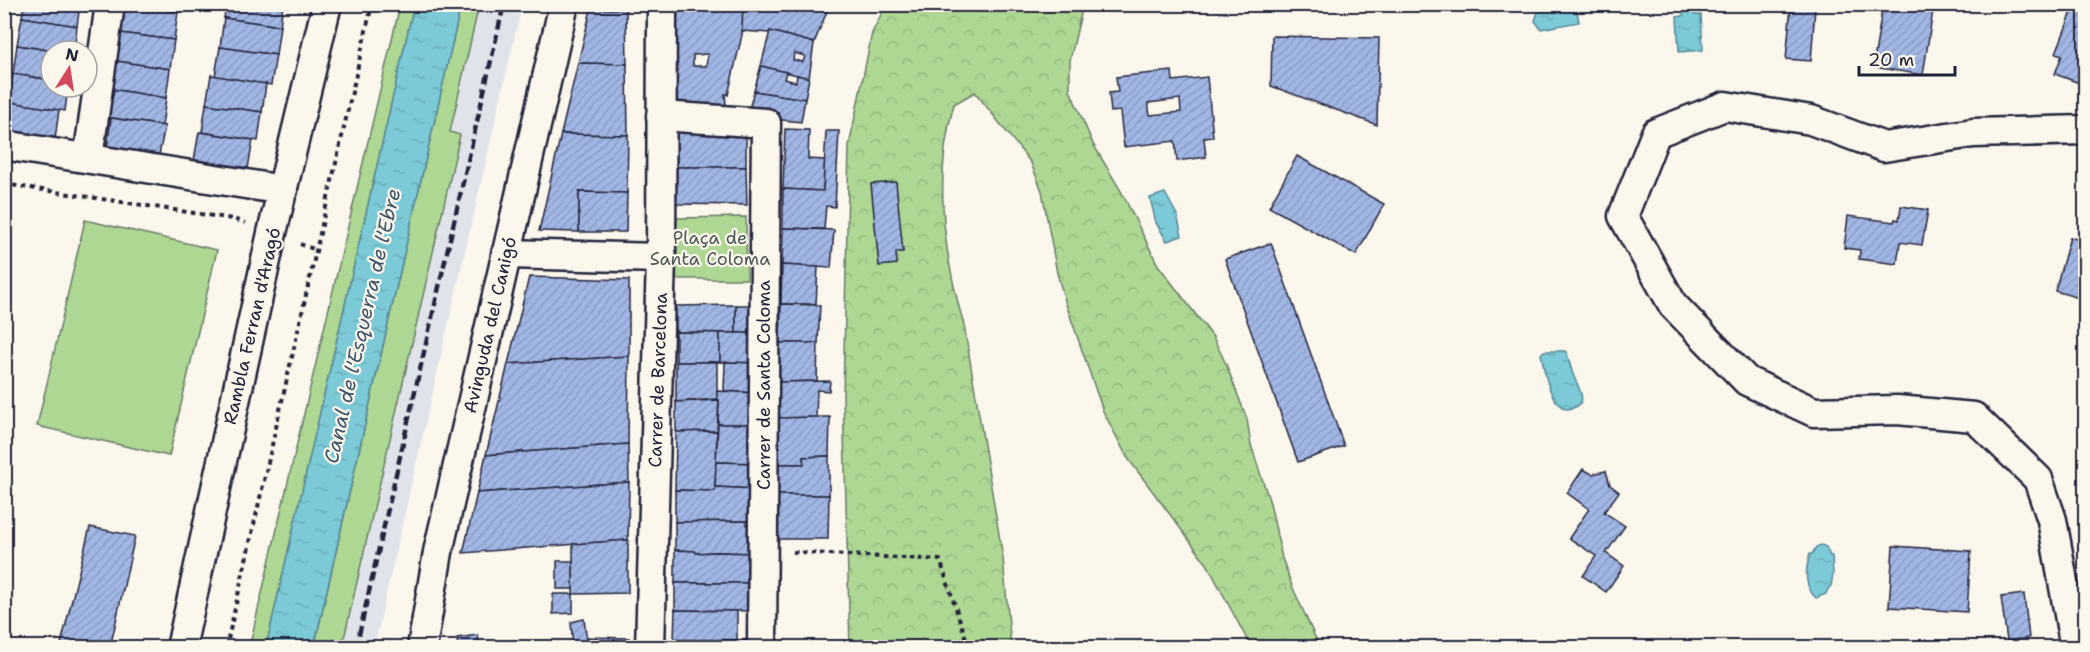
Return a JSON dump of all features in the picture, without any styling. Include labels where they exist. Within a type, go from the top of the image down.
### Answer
[{"type":"street","points":[[88,158],[110,4]]},
{"type":"street","name":"Rambla Ferran d'Aragó","points":[[181,648],[272,233],[327,4]]},
{"type":"street","name":"Avinguda del Canigó","points":[[422,648],[438,552],[564,4]]},
{"type":"street","name":"Carrer de Barcelona","points":[[650,648],[661,258],[662,4]]},
{"type":"street","points":[[2075,648],[2052,520],[2038,479],[1974,417],[1897,410],[1814,412],[1747,381],[1673,304],[1623,216],[1656,133],[1725,106],[1811,120],[1884,147],[1973,133],[2085,130]]},
{"type":"street","name":"Carrer de Santa Coloma","points":[[662,116],[766,123],[762,648]]},
{"type":"street","points":[[4,145],[283,190]]},
{"type":"street","points":[[506,254],[661,258]]},
{"type":"path","points":[[226,648],[372,4]]},
{"type":"path","points":[[4,184],[233,219],[316,250]]},
{"type":"path","points":[[763,551],[940,560],[969,648]]},
{"type":"shaded area","points":[[479,5],[522,5],[374,647],[342,648],[460,135],[450,133]]},
{"type":"green space","points":[[400,5],[414,5],[266,647],[249,648]]},
{"type":"green space","points":[[461,5],[479,5],[450,132],[460,135],[342,647],[314,648]]},
{"type":"green space","points":[[886,5],[1083,5],[1070,60],[1070,90],[1093,144],[1121,191],[1158,265],[1213,337],[1226,364],[1247,419],[1251,445],[1270,503],[1282,558],[1292,586],[1315,637],[1322,647],[1251,647],[1207,564],[1127,457],[1103,411],[1066,304],[1057,273],[1042,191],[1031,163],[975,92],[954,104],[944,159],[943,215],[946,243],[964,325],[1003,558],[1011,647],[850,648],[843,396],[849,146],[872,33]]},
{"type":"green space","name":"Plaça de Santa Coloma","points":[[746,217],[747,279],[675,279],[674,218]]},
{"type":"green space","points":[[85,220],[217,250],[169,456],[37,426]]},
{"type":"water","name":"Canal de l'Esquerra de l'Ebre","points":[[414,5],[461,5],[314,647],[266,647]]},
{"type":"water","points":[[1576,5],[1579,22],[1541,29],[1535,21],[1538,12]]},
{"type":"water","points":[[1688,6],[1694,10],[1695,15],[1701,15],[1703,50],[1679,52],[1677,17],[1683,16],[1684,9]]},
{"type":"water","points":[[1165,193],[1177,215],[1182,236],[1167,241],[1156,223],[1150,198]]},
{"type":"water","points":[[1544,351],[1565,351],[1567,353],[1582,397],[1579,405],[1574,408],[1566,409],[1555,400],[1551,393],[1541,354]]},
{"type":"water","points":[[1821,545],[1826,547],[1832,556],[1833,574],[1831,586],[1826,594],[1816,598],[1809,589],[1807,566],[1810,554]]},
{"type":"building","points":[[24,4],[80,4],[77,26],[22,17]]},
{"type":"building","points":[[124,4],[178,12],[174,40],[120,33]]},
{"type":"building","points":[[126,4],[179,4],[178,12]]},
{"type":"building","points":[[226,4],[283,4],[280,26],[224,18]]},
{"type":"building","points":[[592,4],[626,4],[626,9],[591,9]]},
{"type":"building","points":[[675,4],[743,4],[742,35],[728,95],[725,94],[726,105],[675,105]],"holes":[[[708,54],[706,66],[693,66],[693,55]]]},
{"type":"building","points":[[743,4],[830,4],[814,43],[770,31],[770,33],[742,31]]},
{"type":"building","points":[[1883,4],[1934,4],[1923,75],[1873,67]]},
{"type":"building","points":[[2075,4],[2086,4],[2086,75],[2082,84],[2055,74],[2062,55],[2056,53]]},
{"type":"building","points":[[1791,6],[1815,8],[1811,61],[1786,59]]},
{"type":"building","points":[[591,9],[626,9],[627,64],[578,63]]},
{"type":"building","points":[[22,17],[77,26],[75,39],[39,39],[39,49],[17,45]]},
{"type":"building","points":[[224,18],[280,26],[276,55],[220,47]]},
{"type":"building","points":[[770,31],[814,43],[809,78],[761,66]],"holes":[[[794,53],[805,56],[803,62],[793,60]]]},
{"type":"building","points":[[120,33],[174,40],[170,69],[116,61]]},
{"type":"building","points":[[1272,36],[1379,38],[1377,125],[1271,86]]},
{"type":"building","points":[[17,45],[39,49],[39,78],[13,74]]},
{"type":"building","points":[[220,47],[276,55],[271,85],[215,76]]},
{"type":"building","points":[[116,61],[170,69],[166,98],[111,89]]},
{"type":"building","points":[[578,63],[627,64],[628,135],[561,134]]},
{"type":"building","points":[[761,66],[786,72],[784,79],[796,82],[797,75],[809,78],[805,99],[754,91]]},
{"type":"building","points":[[1172,71],[1173,81],[1207,77],[1213,137],[1204,138],[1206,157],[1177,161],[1175,141],[1124,147],[1120,111],[1111,112],[1109,93],[1118,92],[1116,77]],"holes":[[[1180,99],[1181,112],[1150,115],[1148,103]]]},
{"type":"building","points":[[13,74],[39,78],[39,99],[66,99],[65,111],[9,102]]},
{"type":"building","points":[[211,75],[266,84],[262,112],[206,104]]},
{"type":"building","points":[[111,89],[166,98],[162,126],[107,117]]},
{"type":"building","points":[[754,91],[805,99],[801,122],[747,116]]},
{"type":"building","points":[[5,101],[59,110],[55,139],[4,131]]},
{"type":"building","points":[[206,104],[262,112],[258,141],[202,132]]},
{"type":"building","points":[[111,118],[165,126],[159,155],[107,148]]},
{"type":"building","points":[[675,129],[746,129],[746,167],[675,167]]},
{"type":"building","points":[[785,129],[809,130],[808,159],[825,160],[823,191],[783,189]]},
{"type":"building","points":[[826,131],[839,131],[835,207],[826,206],[824,229],[783,228],[783,189],[823,191]]},
{"type":"building","points":[[199,132],[253,140],[248,168],[194,160]]},
{"type":"building","points":[[561,134],[628,135],[627,193],[579,192],[579,232],[539,231]]},
{"type":"building","points":[[1297,156],[1384,204],[1356,255],[1269,207]]},
{"type":"building","points":[[675,167],[746,167],[747,205],[675,204]]},
{"type":"building","points":[[896,182],[903,252],[896,252],[897,264],[879,266],[871,184]]},
{"type":"building","points":[[579,192],[627,193],[626,232],[579,232]]},
{"type":"building","points":[[1901,206],[1928,210],[1922,245],[1900,242],[1897,264],[1859,259],[1860,250],[1844,248],[1848,216],[1894,222],[1895,219],[1899,220]]},
{"type":"building","points":[[783,228],[834,230],[831,268],[782,265]]},
{"type":"building","points":[[2070,237],[2086,242],[2084,294],[2086,294],[2086,300],[2055,291]]},
{"type":"building","points":[[1271,243],[1344,446],[1298,462],[1225,259]]},
{"type":"building","points":[[782,265],[818,267],[816,304],[781,304]]},
{"type":"building","points":[[529,277],[629,280],[629,356],[508,364]]},
{"type":"building","points":[[781,304],[820,305],[818,343],[780,343]]},
{"type":"building","points":[[736,305],[736,333],[676,332],[676,306]]},
{"type":"building","points":[[736,305],[753,305],[757,333],[736,333]]},
{"type":"building","points":[[676,332],[720,333],[720,362],[676,362]]},
{"type":"building","points":[[720,333],[757,333],[757,363],[720,362]]},
{"type":"building","points":[[780,343],[818,343],[817,381],[779,382]]},
{"type":"building","points":[[629,356],[628,444],[486,455],[508,364]]},
{"type":"building","points":[[676,362],[717,362],[717,399],[676,402]]},
{"type":"building","points":[[725,362],[757,363],[756,393],[724,391]]},
{"type":"building","points":[[830,381],[829,391],[817,390],[816,417],[779,418],[779,382]]},
{"type":"building","points":[[717,391],[756,393],[755,424],[718,424]]},
{"type":"building","points":[[719,400],[717,431],[676,432],[676,402]]},
{"type":"building","points":[[830,417],[829,456],[803,457],[804,464],[778,464],[779,418]]},
{"type":"building","points":[[718,424],[755,424],[755,463],[716,462]]},
{"type":"building","points":[[717,431],[715,491],[675,490],[676,432]]},
{"type":"building","points":[[628,444],[629,482],[477,493],[486,455]]},
{"type":"building","points":[[829,456],[829,495],[777,495],[778,464],[804,464],[803,457]]},
{"type":"building","points":[[716,462],[755,463],[755,489],[715,487]]},
{"type":"building","points":[[1583,469],[1592,474],[1606,471],[1610,485],[1619,492],[1604,512],[1625,526],[1606,553],[1624,566],[1606,592],[1583,576],[1596,556],[1569,538],[1589,509],[1567,493]]},
{"type":"building","points":[[629,482],[628,540],[463,553],[477,493]]},
{"type":"building","points":[[715,487],[755,489],[754,521],[675,522],[675,490],[715,491]]},
{"type":"building","points":[[777,495],[829,495],[828,539],[776,539]]},
{"type":"building","points":[[754,521],[754,553],[696,553],[695,551],[675,550],[675,522]]},
{"type":"building","points":[[90,527],[135,536],[110,648],[60,648]]},
{"type":"building","points":[[628,540],[628,593],[573,594],[573,544]]},
{"type":"building","points":[[1893,546],[1971,551],[1967,612],[1889,607]]},
{"type":"building","points":[[675,550],[695,551],[696,553],[754,553],[754,583],[675,583]]},
{"type":"building","points":[[557,561],[573,561],[573,589],[557,589]]},
{"type":"building","points":[[675,583],[754,583],[754,611],[675,610]]},
{"type":"building","points":[[553,594],[573,594],[573,613],[553,614]]},
{"type":"building","points":[[2024,594],[2029,638],[2007,641],[2001,597]]},
{"type":"building","points":[[675,610],[737,611],[737,640],[674,640]]},
{"type":"building","points":[[584,619],[588,648],[573,648],[571,622]]},
{"type":"building","points":[[478,635],[480,648],[458,648],[457,638]]},
{"type":"building","points":[[587,637],[629,638],[629,648],[588,648]]},
{"type":"building","points":[[674,640],[754,640],[753,648],[673,648]]},
{"type":"railway","points":[[356,648],[504,4]]}]
